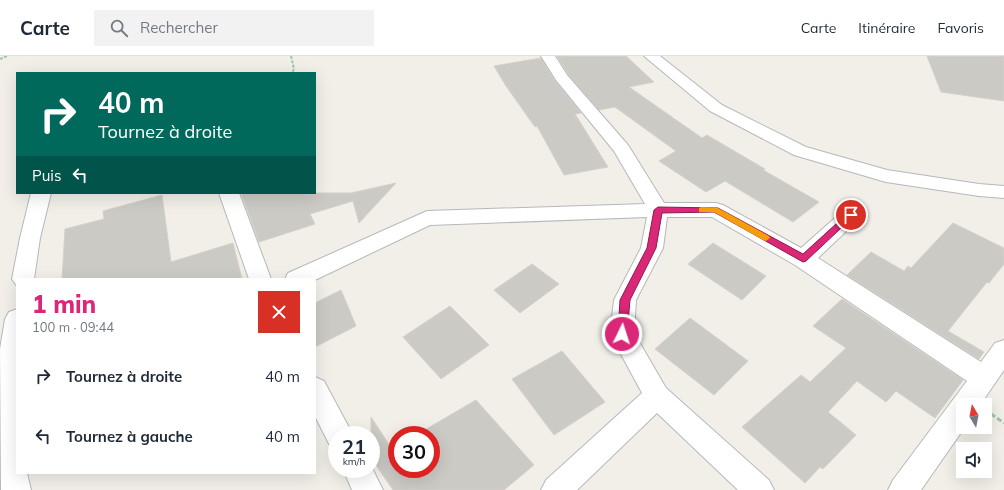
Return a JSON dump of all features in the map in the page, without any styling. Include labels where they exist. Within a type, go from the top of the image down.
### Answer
[{"type":"street","points":[[548,56],[561,77],[622,149],[658,210],[652,248],[625,300],[622,334],[656,396],[759,490]]},
{"type":"street","points":[[651,56],[716,108],[800,151],[886,176],[979,190],[1004,192]]},
{"type":"street","points":[[24,278],[30,238],[41,194]]},
{"type":"street","points":[[229,194],[260,278]]},
{"type":"street","points":[[298,278],[427,218],[658,210],[716,210],[803,259],[984,378]]},
{"type":"street","points":[[803,259],[851,215]]},
{"type":"street","points":[[16,330],[12,374],[9,456],[16,490]]},
{"type":"street","points":[[970,398],[1004,350]]},
{"type":"street","points":[[316,391],[334,426]]},
{"type":"street","points":[[556,490],[656,396]]},
{"type":"street","points":[[903,490],[956,417]]},
{"type":"street","points":[[362,478],[368,490]]},
{"type":"path","points":[[0,59],[7,56]]},
{"type":"path","points":[[290,56],[294,69],[292,72]]},
{"type":"path","points":[[992,415],[1004,423]]},
{"type":"building","points":[[557,56],[626,56],[654,82],[629,87],[702,138],[707,135],[765,169],[763,170],[819,202],[793,222],[725,181],[706,192],[659,161],[676,151],[615,107],[599,110],[568,74]]},
{"type":"building","points":[[927,56],[1004,56],[1004,101],[941,92]]},
{"type":"building","points":[[541,58],[555,81],[581,113],[575,114],[608,167],[564,175],[537,126],[535,127],[494,66]]},
{"type":"building","points":[[396,183],[359,223],[353,201],[310,214],[315,224],[259,242],[241,194],[316,194],[351,193]]},
{"type":"building","points":[[162,195],[171,262],[233,243],[242,278],[62,278],[65,229],[104,219],[103,211]]},
{"type":"building","points":[[953,223],[1004,248],[1004,264],[989,283],[987,282],[948,331],[984,352],[979,359],[847,275],[871,252],[904,271],[908,266],[911,268]]},
{"type":"building","points":[[713,243],[766,276],[742,300],[688,264]]},
{"type":"building","points":[[532,264],[559,284],[520,313],[494,290]]},
{"type":"building","points":[[341,290],[356,326],[316,346],[316,302]]},
{"type":"building","points":[[842,299],[963,380],[935,418],[896,391],[886,402],[857,381],[828,412],[856,435],[823,469],[820,467],[805,483],[742,427],[801,375],[810,382],[846,348],[813,326]]},
{"type":"building","points":[[450,306],[489,345],[441,379],[403,337]]},
{"type":"building","points":[[690,318],[748,361],[714,395],[655,349]]},
{"type":"building","points":[[562,351],[605,402],[554,435],[512,379]]},
{"type":"building","points":[[476,400],[534,465],[504,490],[393,490],[380,471],[380,431],[388,443],[388,478],[440,478],[440,426],[431,426]]},
{"type":"building","points":[[371,417],[377,426],[371,426]]},
{"type":"slow traffic","points":[[702,210],[716,210],[766,238]]},
{"type":"route","points":[[622,334],[625,300],[652,248],[658,210],[716,210],[803,259],[851,215]]}]
